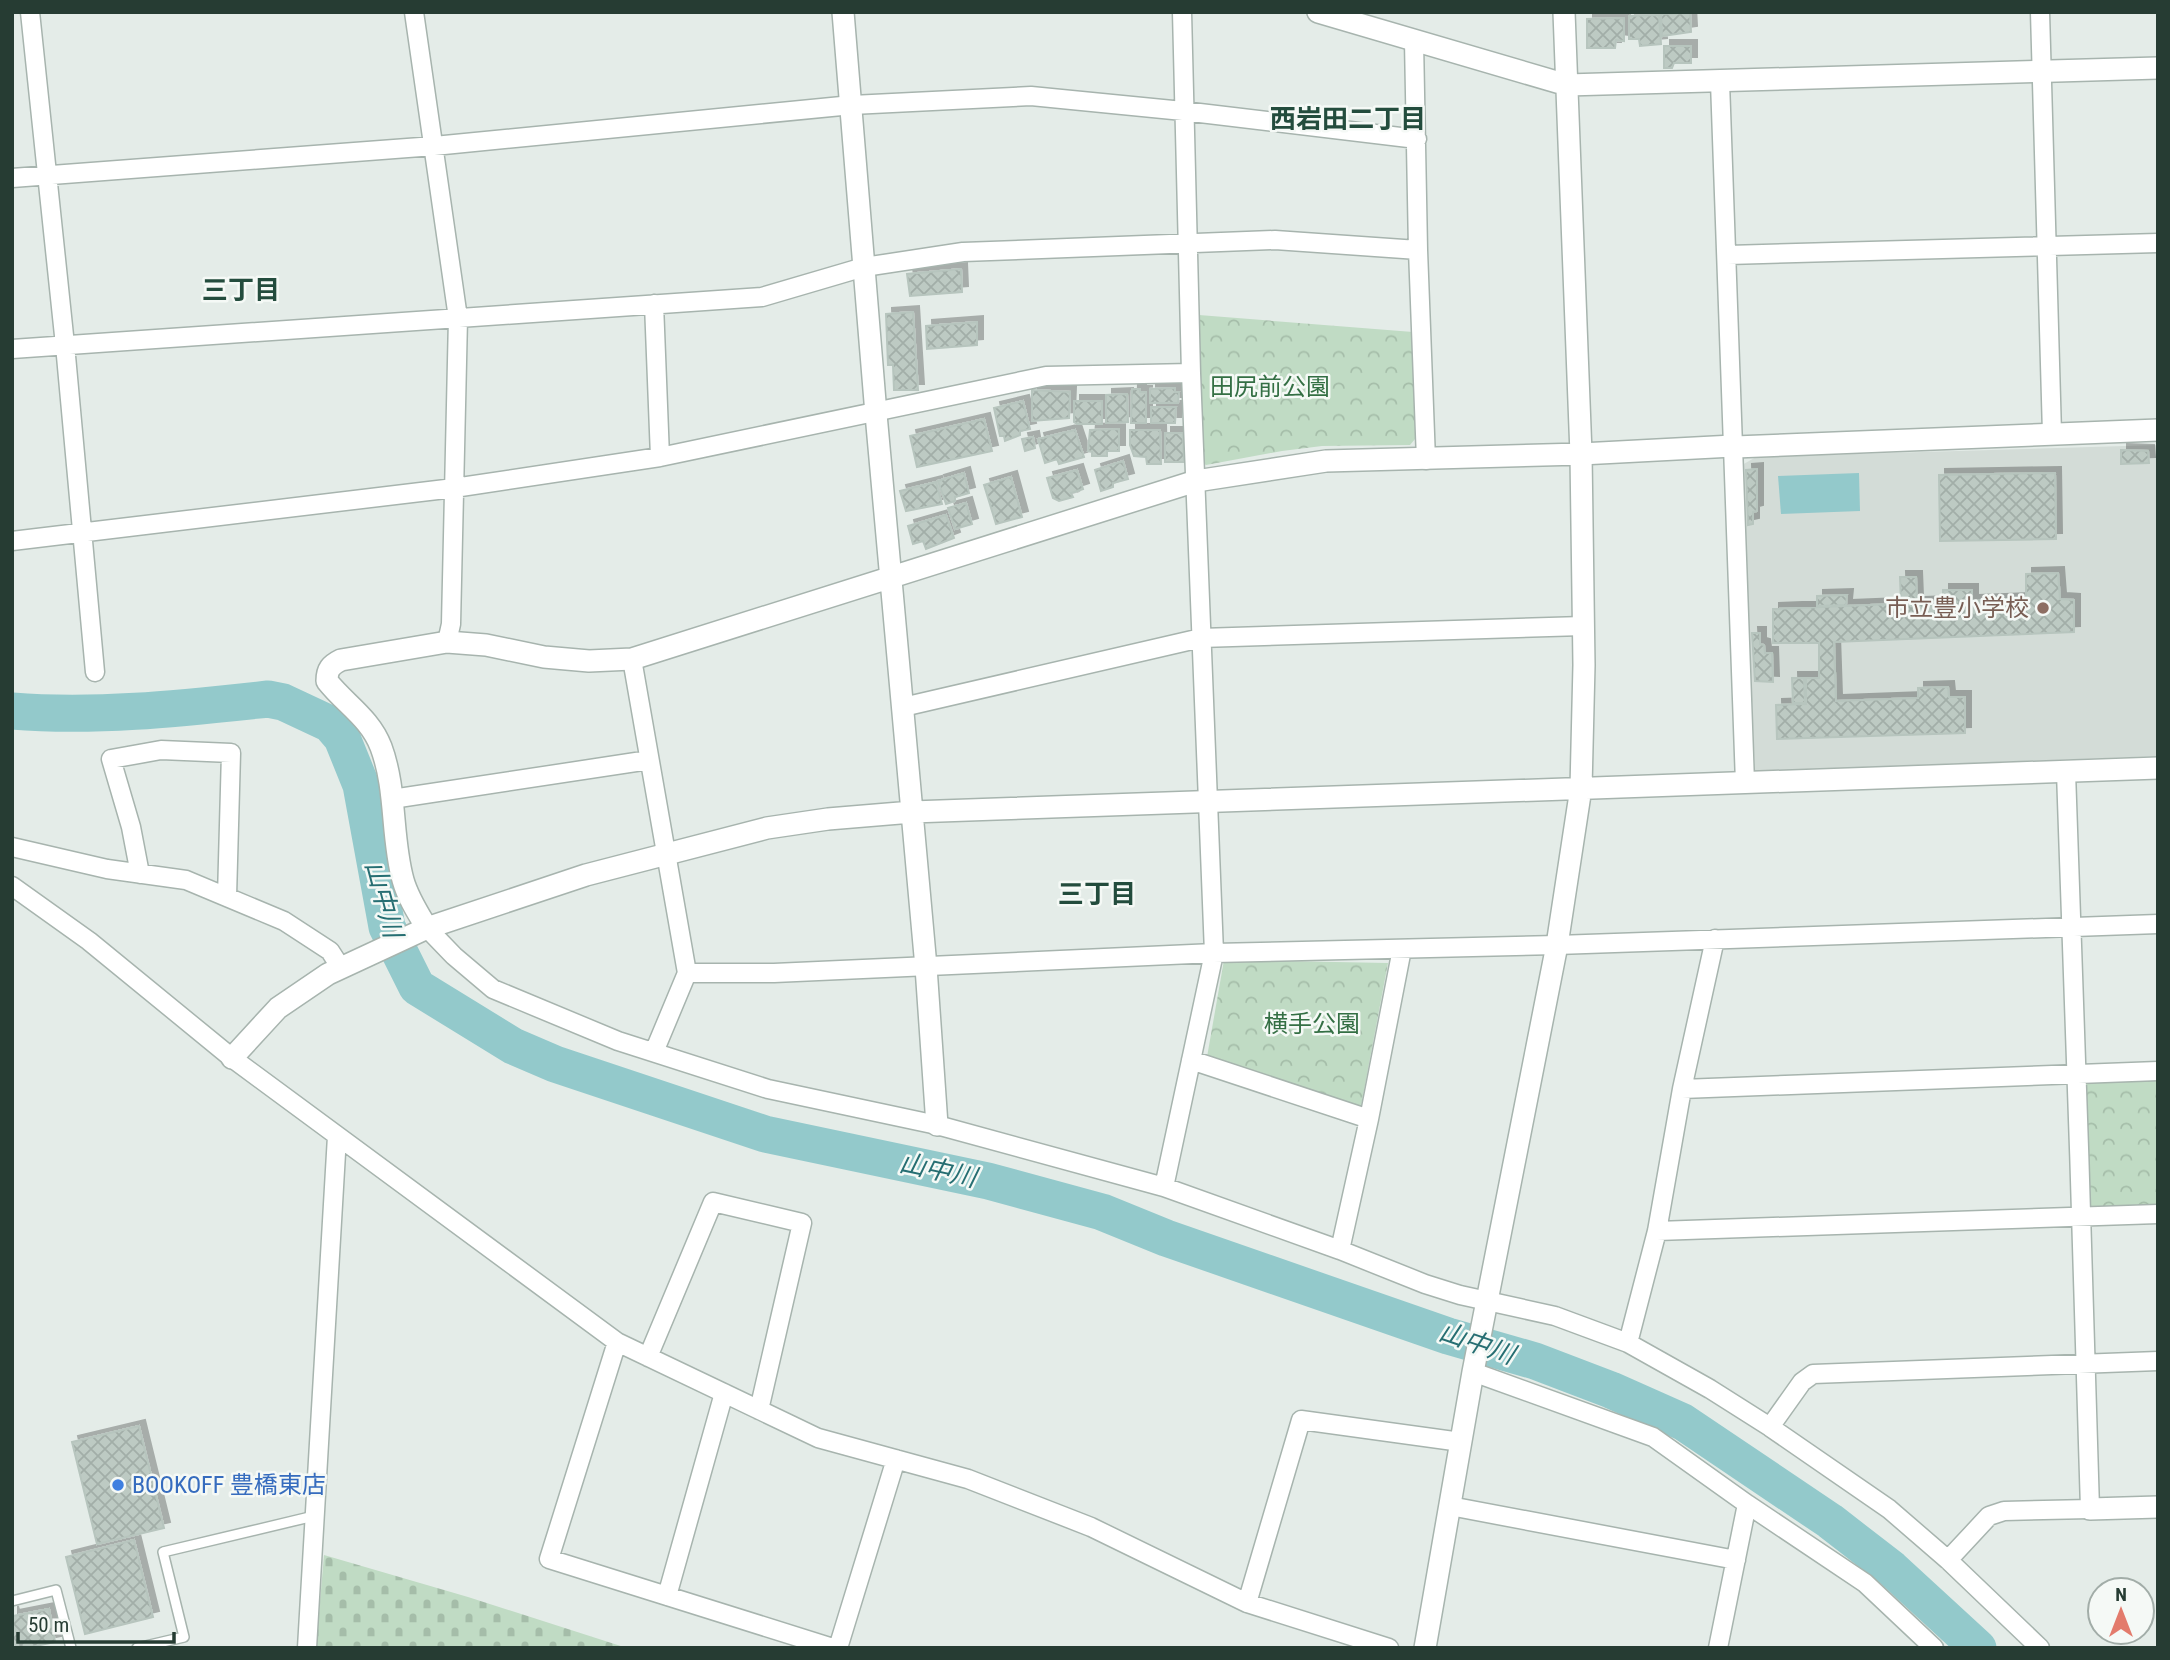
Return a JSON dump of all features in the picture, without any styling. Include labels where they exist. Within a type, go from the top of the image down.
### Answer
[{"type":"street","points":[[30,12],[65,345],[95,672]]},
{"type":"street","points":[[414,12],[458,318],[451,624],[447,642]]},
{"type":"street","points":[[843,12],[926,967],[937,1125]]},
{"type":"street","points":[[1164,1187],[1214,953],[1191,373],[1182,12]]},
{"type":"street","points":[[1318,12],[1567,85],[2158,68]]},
{"type":"street","points":[[1425,1648],[1474,1369],[1557,945],[1581,788],[1581,454],[1564,12]]},
{"type":"street","points":[[2040,12],[2052,434]]},
{"type":"street","points":[[1415,41],[1418,250],[1426,460]]},
{"type":"street","points":[[1720,82],[1745,783]]},
{"type":"street","points":[[12,178],[434,146],[852,104],[1031,96],[1417,139]]},
{"type":"street","points":[[12,349],[762,297],[864,267],[963,252],[1275,240],[1418,250]]},
{"type":"street","points":[[1728,255],[2158,243]]},
{"type":"street","points":[[654,304],[660,457]]},
{"type":"street","points":[[12,541],[454,488],[660,457],[876,414],[1046,376],[1191,373]]},
{"type":"street","points":[[2040,1648],[1948,1560],[1889,1509],[1770,1427],[1628,1343],[1555,1316],[1487,1305],[1164,1187],[937,1125],[768,1089],[618,1041],[493,989],[454,956],[427,928],[415,910],[403,881],[392,799],[381,746],[367,722],[327,681],[327,674],[332,665],[341,660],[447,642],[486,645],[544,657],[589,661],[632,659],[1196,481],[1326,461],[1426,460],[2158,430]]},
{"type":"street","points":[[903,707],[1201,638],[1583,626]]},
{"type":"street","points":[[632,659],[687,973],[654,1052]]},
{"type":"street","points":[[139,874],[131,827],[111,759],[161,750],[232,753],[227,897]]},
{"type":"street","points":[[392,799],[649,760]]},
{"type":"street","points":[[232,1058],[278,1008],[328,974],[427,928],[586,875],[767,828],[828,819],[912,813],[2158,768]]},
{"type":"street","points":[[2066,772],[2090,1509]]},
{"type":"street","points":[[12,847],[107,869],[186,880],[284,921],[330,951],[341,968]]},
{"type":"street","points":[[12,886],[89,941],[232,1058],[617,1342],[818,1438],[968,1479],[1091,1527],[1247,1603],[1389,1648]]},
{"type":"street","points":[[687,973],[774,973],[1214,953],[1557,945],[2158,924]]},
{"type":"street","points":[[1628,1343],[1657,1231],[1682,1089],[1715,939]]},
{"type":"street","points":[[1340,1250],[1402,949]]},
{"type":"street","points":[[1191,1060],[1369,1119]]},
{"type":"street","points":[[1682,1089],[2158,1071]]},
{"type":"street","points":[[307,1648],[337,1136]]},
{"type":"street","points":[[648,1357],[713,1202],[802,1223],[759,1410]]},
{"type":"street","points":[[1657,1231],[2158,1214]]},
{"type":"street","points":[[617,1342],[548,1559],[835,1648],[895,1459]]},
{"type":"street","points":[[1770,1427],[1802,1382],[1813,1374],[2158,1362]]},
{"type":"street","points":[[1474,1369],[1653,1437],[1865,1583],[1934,1648]]},
{"type":"street","points":[[667,1596],[724,1393]]},
{"type":"street","points":[[1247,1603],[1301,1420],[1461,1442]]},
{"type":"street","points":[[1718,1648],[1747,1504]]},
{"type":"street","points":[[1450,1506],[1736,1560]]},
{"type":"street","points":[[1948,1560],[1989,1516],[1996,1513],[2158,1507]]},
{"type":"lane","points":[[137,1648],[184,1637],[163,1552],[314,1516]]},
{"type":"lane","points":[[12,1601],[56,1590],[71,1648]]},
{"type":"shaded area","points":[[2158,445],[2158,756],[1755,771],[1742,465],[1756,457]]},
{"type":"green space","name":"田尻前公園","points":[[1199,315],[1413,332],[1415,439],[1410,445],[1322,446],[1206,465],[1202,462]]},
{"type":"green space","name":"横手公園","points":[[1224,960],[1388,963],[1361,1106],[1207,1057]]},
{"type":"green space","points":[[2158,1079],[2158,1207],[2090,1210],[2086,1082]]},
{"type":"green space","points":[[324,1555],[468,1597],[627,1648],[316,1648]]},
{"type":"water","points":[[1859,473],[1860,511],[1781,514],[1778,476]]},
{"type":"building","points":[[1690,13],[1691,32],[1662,36],[1661,14]]},
{"type":"building","points":[[1659,15],[1661,44],[1640,46],[1639,39],[1629,39],[1629,16]]},
{"type":"building","points":[[1624,18],[1624,41],[1616,40],[1615,48],[1587,48],[1587,19]]},
{"type":"building","points":[[1664,46],[1691,46],[1691,63],[1674,63],[1672,68],[1664,68]]},
{"type":"building","points":[[961,269],[962,292],[910,296],[907,274]]},
{"type":"building","points":[[913,312],[918,390],[894,390],[893,365],[888,365],[886,314]]},
{"type":"building","points":[[977,322],[977,345],[927,349],[926,326]]},
{"type":"building","points":[[1175,388],[1175,392],[1179,392],[1178,403],[1150,403],[1150,389]]},
{"type":"building","points":[[1132,389],[1146,392],[1146,423],[1131,423]]},
{"type":"building","points":[[1032,390],[1070,392],[1069,418],[1032,421]]},
{"type":"building","points":[[1127,394],[1128,422],[1106,423],[1106,395]]},
{"type":"building","points":[[1023,401],[1030,429],[1020,431],[1020,435],[1005,441],[1004,436],[1000,436],[994,408]]},
{"type":"building","points":[[1074,401],[1102,401],[1102,424],[1074,422]]},
{"type":"building","points":[[1151,407],[1176,407],[1175,423],[1151,423]]},
{"type":"building","points":[[984,419],[992,451],[917,467],[910,436]]},
{"type":"building","points":[[1119,429],[1119,451],[1107,451],[1107,456],[1092,456],[1092,452],[1088,451],[1090,430]]},
{"type":"building","points":[[1075,430],[1084,457],[1059,464],[1057,459],[1045,463],[1038,439]]},
{"type":"building","points":[[1130,430],[1160,430],[1161,464],[1147,464],[1146,457],[1134,456],[1130,445]]},
{"type":"building","points":[[1165,433],[1183,433],[1184,462],[1165,462]]},
{"type":"building","points":[[1033,437],[1035,448],[1025,451],[1022,439]]},
{"type":"building","points":[[2121,450],[2148,451],[2149,463],[2121,464]]},
{"type":"building","points":[[1123,461],[1128,479],[1113,483],[1113,487],[1101,491],[1095,470]]},
{"type":"building","points":[[1757,469],[1757,511],[1753,512],[1753,524],[1748,525],[1746,470]]},
{"type":"building","points":[[1077,470],[1083,489],[1071,493],[1073,497],[1059,501],[1053,498],[1047,478]]},
{"type":"building","points":[[964,473],[969,493],[955,497],[955,501],[946,504],[938,481]]},
{"type":"building","points":[[2055,473],[2056,539],[1940,541],[1939,475]]},
{"type":"building","points":[[1011,477],[1022,517],[996,524],[984,485]]},
{"type":"building","points":[[936,482],[942,504],[906,511],[900,491]]},
{"type":"building","points":[[966,503],[972,524],[955,529],[948,508]]},
{"type":"building","points":[[946,515],[954,538],[926,549],[923,541],[913,544],[908,526]]},
{"type":"building","points":[[2058,573],[2060,599],[2074,600],[2074,632],[1834,642],[1836,701],[1918,698],[1918,688],[1948,687],[1949,697],[1965,697],[1965,733],[1777,739],[1776,705],[1806,704],[1806,678],[1819,678],[1819,643],[1773,643],[1773,609],[1943,602],[1943,590],[1972,590],[1972,601],[2026,599],[2026,574]]},
{"type":"building","points":[[1900,577],[1916,577],[1917,602],[1901,603]]},
{"type":"building","points":[[1847,595],[1846,605],[1817,606],[1817,596]]},
{"type":"building","points":[[1752,633],[1760,633],[1760,644],[1764,645],[1765,653],[1772,653],[1773,682],[1755,681]]},
{"type":"building","points":[[1792,678],[1804,678],[1805,703],[1793,703]]},
{"type":"building","name":"BOOKOFF 豊橋東店","points":[[139,1426],[164,1528],[97,1544],[72,1442]]},
{"type":"building","points":[[134,1540],[153,1617],[85,1634],[66,1557]]},
{"type":"building","points":[[49,1609],[55,1642],[12,1648],[12,1612],[13,1616]]},
{"type":"waterway","name":"山中川","points":[[12,711],[108,713],[268,699],[283,702],[330,724],[342,738],[361,785],[387,927],[417,987],[513,1046],[555,1064],[765,1134],[988,1181],[1102,1212],[1166,1238],[1448,1336],[1535,1361],[1611,1390],[1683,1422],[1830,1521],[1892,1569],[1978,1648]]},
{"type":"place","name":"市立豊小学校","points":[[2043,608]]},
{"type":"place","name":"BOOKOFF 豊橋東店","points":[[118,1485]]},
{"type":"district","name":"西岩田二丁目","points":[[1348,119]]},
{"type":"district","name":"三丁目","points":[[241,290]]},
{"type":"district","name":"三丁目","points":[[1097,894]]}]
